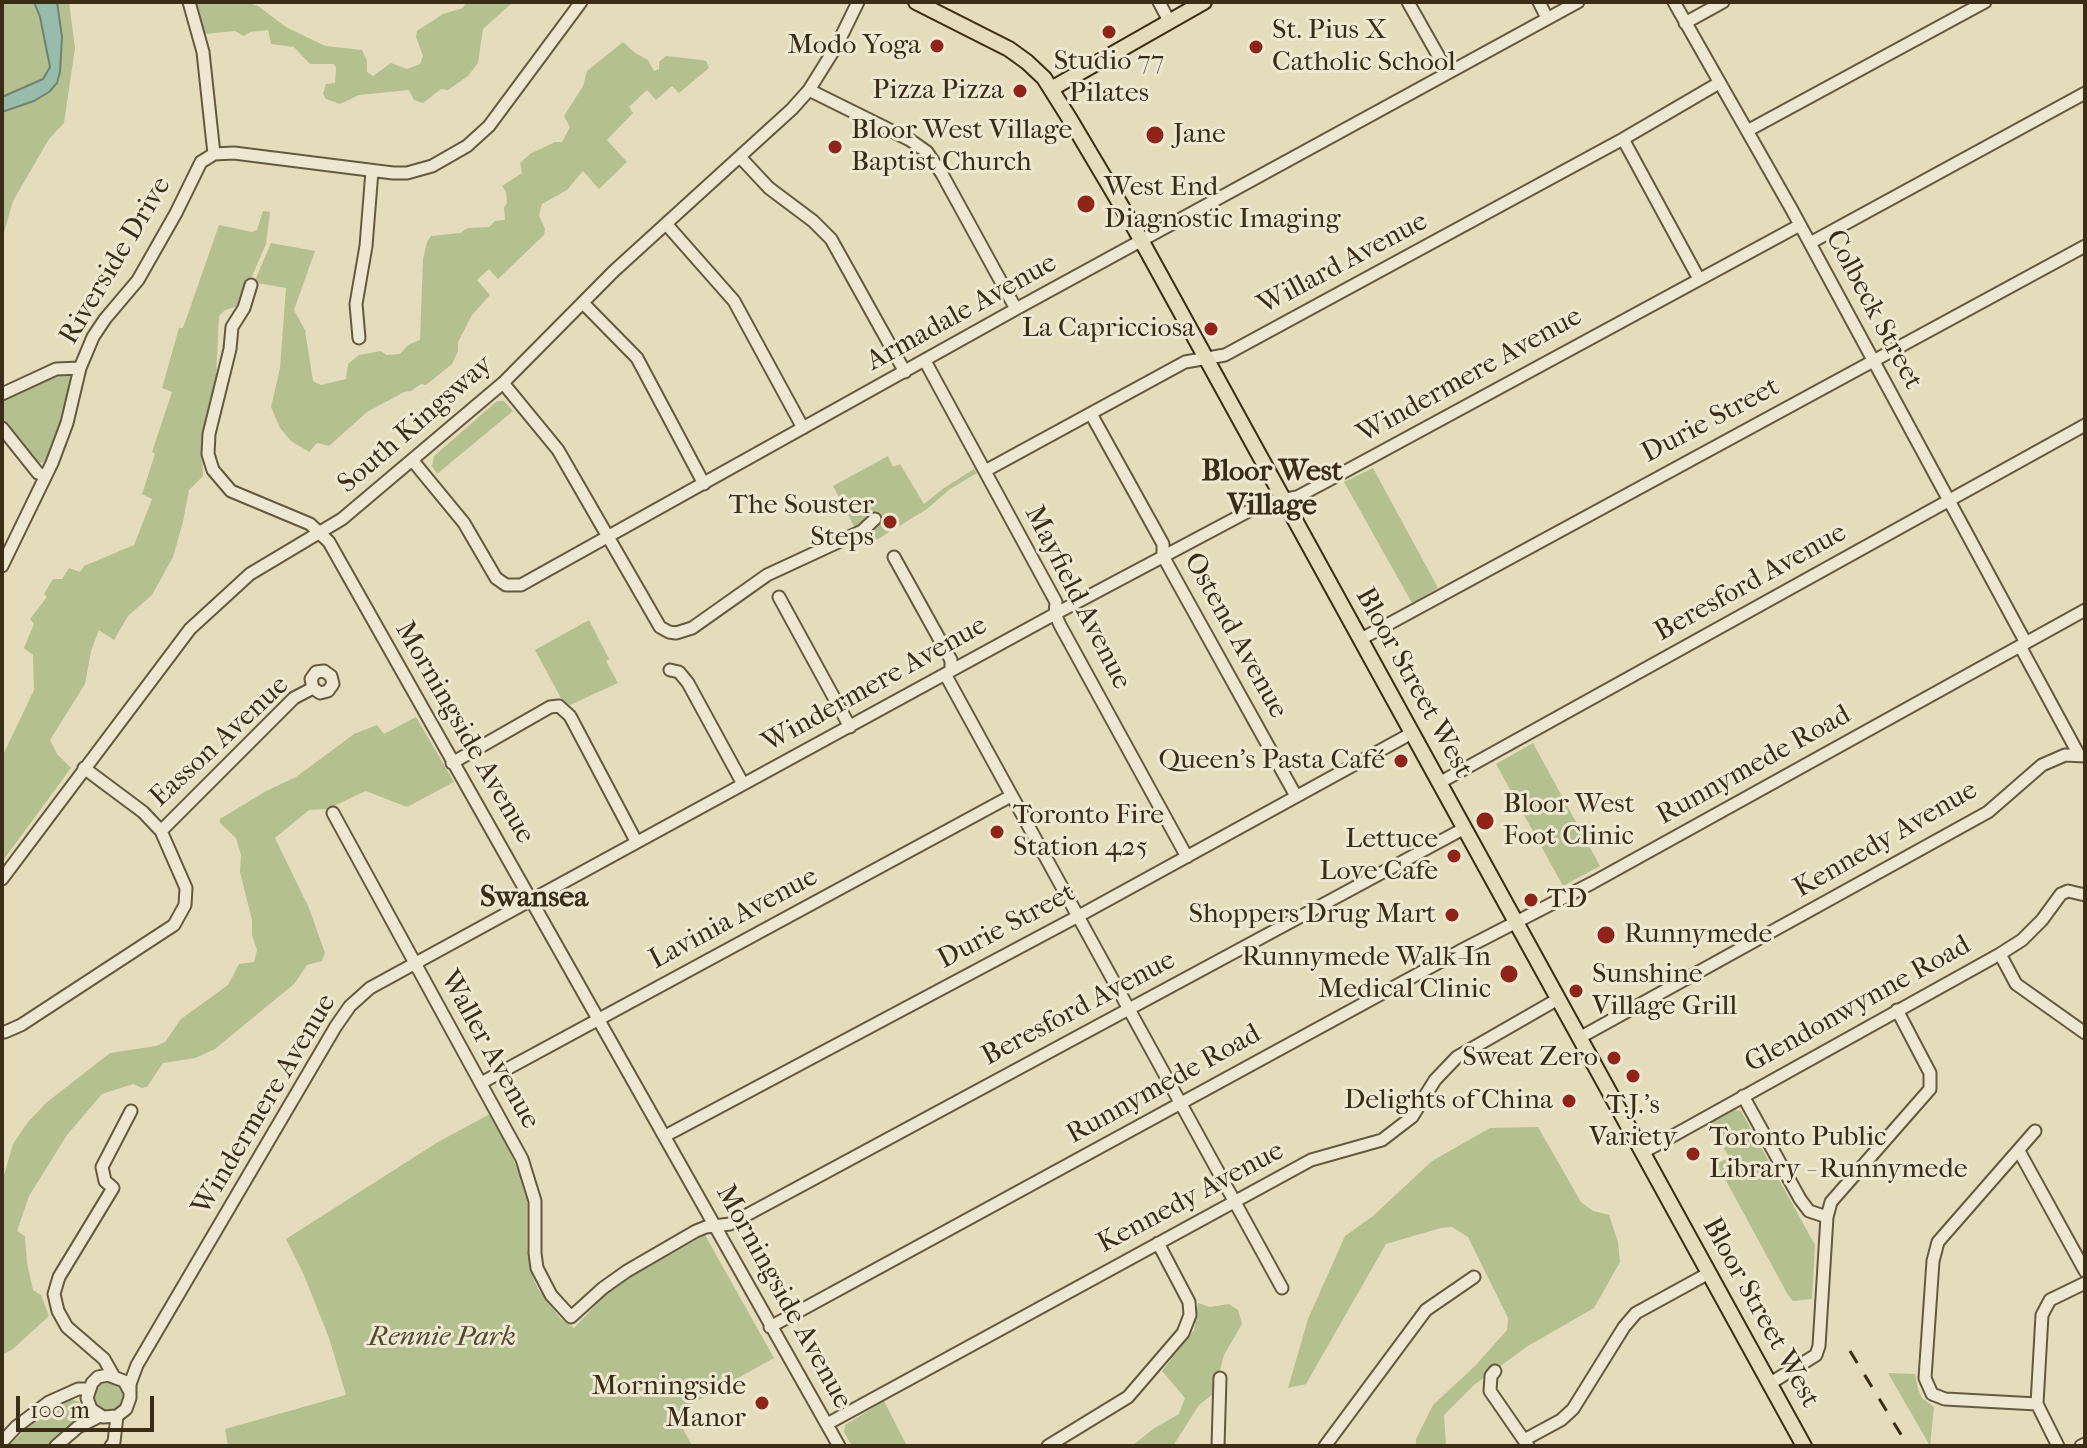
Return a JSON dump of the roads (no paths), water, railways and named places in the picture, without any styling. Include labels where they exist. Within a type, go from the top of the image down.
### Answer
[{"type":"main road","name":"Bloor Street West","points":[[916,2],[1009,49],[1036,69],[1051,89],[1142,242],[1800,1444]]},
{"type":"main road","points":[[1051,89],[1204,2]]},
{"type":"street","points":[[189,2],[203,52],[214,154],[278,157],[407,173],[445,159],[475,140],[499,115],[581,2]]},
{"type":"street","name":"South Kingsway","points":[[2,879],[190,629],[250,574],[342,519],[503,383],[614,271],[809,90],[837,45],[858,2]]},
{"type":"street","points":[[1159,2],[1169,21]]},
{"type":"street","points":[[1408,2],[1448,73]]},
{"type":"street","points":[[1539,2],[1547,18]]},
{"type":"street","name":"Armadale Avenue","points":[[413,461],[464,523],[494,576],[506,585],[524,584],[1016,309],[1578,2]]},
{"type":"street","name":"Colbeck Street","points":[[1674,2],[1810,243],[2082,756]]},
{"type":"street","points":[[1685,23],[1723,2]]},
{"type":"street","points":[[1747,131],[1985,2]]},
{"type":"street","name":"Willard Avenue","points":[[985,471],[1188,360],[1222,357],[1623,139],[1719,83]]},
{"type":"street","points":[[809,90],[910,140],[927,152],[1016,309]]},
{"type":"street","points":[[1810,243],[2085,93]]},
{"type":"street","points":[[1623,139],[1699,279]]},
{"type":"street","name":"Riverside Drive","points":[[2,566],[33,507],[67,423],[80,368],[99,328],[138,280],[159,246],[201,162],[214,154]]},
{"type":"street","points":[[740,157],[769,188],[813,221],[831,239],[905,372]]},
{"type":"street","points":[[359,338],[356,304],[366,246],[372,171]]},
{"type":"street","points":[[667,225],[734,301],[803,428]]},
{"type":"street","name":"Windermere Avenue","points":[[110,1446],[114,1442],[117,1416],[129,1403],[137,1365],[344,1013],[370,988],[1163,556],[1264,503],[1297,497],[1342,474],[1800,225]]},
{"type":"street","name":"Durie Street","points":[[1361,639],[2085,246]]},
{"type":"street","name":"Morningside Avenue","points":[[251,285],[244,308],[232,327],[230,349],[209,434],[211,466],[216,476],[231,491],[310,524],[329,542],[839,1446]]},
{"type":"street","points":[[583,303],[637,358],[704,484]]},
{"type":"street","name":"Mayfield Avenue","points":[[925,361],[1056,602],[1055,614],[1187,857]]},
{"type":"street","name":"Riverside Drive","points":[[2,394],[56,369],[80,368]]},
{"type":"street","points":[[503,383],[558,450],[660,627],[676,633],[692,628],[767,575],[862,531],[875,519]]},
{"type":"street","name":"Ostend Avenue","points":[[1091,414],[1163,544],[1163,556],[1296,796]]},
{"type":"street","name":"Beresford Avenue","points":[[1439,783],[2085,425]]},
{"type":"street","points":[[2,428],[38,473],[45,476]]},
{"type":"street","points":[[894,557],[951,660],[948,672],[1011,796],[1282,1288]]},
{"type":"street","points":[[779,597],[850,727]]},
{"type":"street","name":"Runnymede Road","points":[[770,1327],[1516,923],[2085,610]]},
{"type":"street","points":[[670,670],[679,672],[688,683],[743,784]]},
{"type":"street","name":"Easson Avenue","points":[[161,831],[294,698],[313,688]]},
{"type":"street","points":[[452,763],[550,707],[559,706],[570,716],[636,841]]},
{"type":"street","name":"Durie Street","points":[[665,1136],[1076,917],[1412,733]]},
{"type":"street","name":"Kennedy Avenue","points":[[1579,1038],[1988,812],[2042,765],[2065,755],[2082,756]]},
{"type":"street","points":[[3,1033],[21,1025],[174,925],[185,905],[186,888],[161,831],[143,812],[84,768]]},
{"type":"street","name":"Lavinia Avenue","points":[[481,1083],[1011,796]]},
{"type":"street","name":"Waller Avenue","points":[[333,813],[513,1141],[532,1188],[536,1215],[535,1253],[540,1276],[551,1295],[571,1317]]},
{"type":"street","name":"Beresford Avenue","points":[[571,1317],[627,1271],[696,1231],[730,1224],[1463,829]]},
{"type":"street","name":"Glendonwynne Road","points":[[1642,1153],[2000,954],[2022,940],[2061,894],[2068,891],[2085,895]]},
{"type":"street","points":[[2000,954],[2016,984],[2024,992],[2085,1033]]},
{"type":"street","name":"Kennedy Avenue","points":[[827,1424],[1311,1160],[1382,1140],[1412,1117],[1435,1080],[1457,1057],[1558,999]]},
{"type":"street","points":[[1769,1384],[1816,1355],[1827,1217],[1831,1202],[1930,1089],[1930,1073],[1897,1010]]},
{"type":"street","points":[[1743,1096],[1800,1199],[1809,1211],[1827,1217]]},
{"type":"street","points":[[130,1392],[124,1381],[111,1376],[106,1362],[67,1327],[58,1311],[54,1294],[59,1277],[113,1188],[105,1181],[102,1167],[131,1111]]},
{"type":"street","points":[[2035,1131],[1938,1242],[1933,1261],[1925,1378],[1929,1390],[1937,1398],[2037,1404]]},
{"type":"street","points":[[2019,1151],[2085,1271]]},
{"type":"street","points":[[1048,1446],[1128,1397],[1183,1333],[1190,1315],[1189,1302],[1158,1243]]},
{"type":"street","points":[[1495,1371],[1491,1376],[1490,1391],[1526,1443],[1573,1409],[1636,1313],[1709,1273]]},
{"type":"street","points":[[1325,1446],[1426,1310],[1474,1277]]},
{"type":"street","points":[[2058,1446],[2037,1404],[2043,1308],[2050,1300],[2085,1283]]},
{"type":"street","points":[[78,1427],[95,1380],[137,1365]]},
{"type":"street","points":[[1218,1446],[1220,1378]]},
{"type":"street","points":[[2,1442],[31,1415],[71,1392],[88,1397],[102,1417],[110,1446]]},
{"type":"street","points":[[56,1446],[78,1427],[102,1417],[117,1416]]},
{"type":"railway","points":[[1850,1351],[1908,1446]]},
{"type":"place","name":"Studio 77 Pilates","points":[[1109,32]]},
{"type":"place","name":"Modo Yoga","points":[[937,46]]},
{"type":"place","name":"St. Pius X Catholic School","points":[[1256,47]]},
{"type":"place","name":"Pizza Pizza","points":[[1020,91]]},
{"type":"place","name":"Jane","points":[[1155,135]]},
{"type":"place","name":"Bloor West Village Baptist Church","points":[[835,147]]},
{"type":"place","name":"West End Diagnostic Imaging","points":[[1086,204]]},
{"type":"place","name":"La Capricciosa","points":[[1211,329]]},
{"type":"place","name":"The Souster Steps","points":[[890,522]]},
{"type":"place","name":"Queen's Pasta Café","points":[[1401,761]]},
{"type":"place","name":"Bloor West Foot Clinic","points":[[1485,821]]},
{"type":"place","name":"Toronto Fire Station 425","points":[[997,832]]},
{"type":"place","name":"Lettuce Love Cafe","points":[[1454,856]]},
{"type":"place","name":"TD","points":[[1531,900]]},
{"type":"place","name":"Shoppers Drug Mart","points":[[1452,915]]},
{"type":"place","name":"Runnymede","points":[[1606,935]]},
{"type":"place","name":"Runnymede Walk-In Medical Clinic","points":[[1509,974]]},
{"type":"place","name":"Sunshine Village Grill","points":[[1576,991]]},
{"type":"place","name":"Sweat Zero","points":[[1614,1058]]},
{"type":"place","name":"T.J.'s Variety","points":[[1633,1076]]},
{"type":"place","name":"Delights of China","points":[[1569,1101]]},
{"type":"place","name":"Toronto Public Library - Runnymede","points":[[1693,1154]]},
{"type":"place","name":"Morningside Manor","points":[[762,1403]]},
{"type":"district","name":"Bloor West Village","points":[[1272,490]]},
{"type":"district","name":"Swansea","points":[[534,899]]},
{"type":"park label","name":"Rennie Park","points":[[442,1338]]}]
